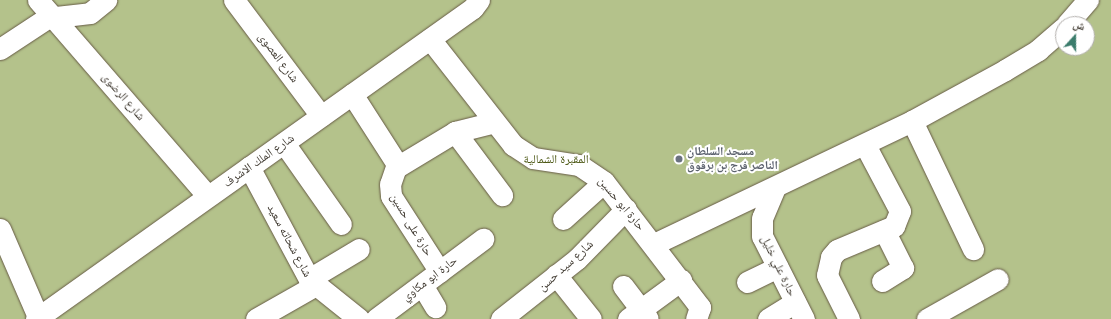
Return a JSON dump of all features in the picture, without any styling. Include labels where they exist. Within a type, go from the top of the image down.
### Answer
[{"type":"street","name":"شارع الرضوى","points":[[38,0],[208,196]]},
{"type":"street","points":[[0,49],[52,16],[84,15],[106,0]]},
{"type":"street","name":"شارع العصوى","points":[[234,0],[321,116]]},
{"type":"street","name":"شارع الملك الاشرف","points":[[37,318],[474,8],[479,0]]},
{"type":"street","points":[[1075,16],[1088,0]]},
{"type":"street","points":[[654,244],[774,190],[866,145],[1006,70],[1038,50],[1055,35]]},
{"type":"street","name":"حارة ابو حسين","points":[[430,39],[492,123],[527,156],[579,165],[604,182],[654,244],[700,307],[696,319]]},
{"type":"street","points":[[352,94],[397,167],[455,132],[492,123]]},
{"type":"street","points":[[912,121],[973,249]]},
{"type":"street","points":[[455,132],[502,195]]},
{"type":"street","points":[[284,143],[341,224]]},
{"type":"street","points":[[849,319],[828,275],[830,257],[837,250],[884,230],[897,222],[899,206],[866,145]]},
{"type":"street","name":"حارة على حسين","points":[[397,167],[390,184],[391,196],[440,272]]},
{"type":"street","name":"شارع شحاته سعيد","points":[[249,168],[311,282],[359,319]]},
{"type":"street","points":[[563,219],[604,182]]},
{"type":"street","name":"حارة علي خليل","points":[[774,190],[760,227],[800,311]]},
{"type":"street","name":"شارع سيد حسن","points":[[504,318],[556,275],[626,209]]},
{"type":"street","points":[[0,229],[37,318]]},
{"type":"street","points":[[882,281],[903,268],[884,230]]},
{"type":"street","name":"حارة ابو مكاوي","points":[[376,319],[484,239]]},
{"type":"street","points":[[256,319],[359,249]]},
{"type":"street","points":[[747,282],[778,267]]},
{"type":"street","points":[[556,275],[591,319]]},
{"type":"street","points":[[927,319],[998,279]]},
{"type":"street","points":[[623,286],[639,316],[681,280]]},
{"type":"street","points":[[422,285],[436,306]]},
{"type":"street","points":[[768,319],[800,311]]},
{"type":"green space","name":"المقبرة الشمالية","points":[[0,0],[1111,0],[1111,319],[0,319]]},
{"type":"place","name":"مسجد السلطان الناصر فرج بن برقوق","points":[[679,159]]}]
